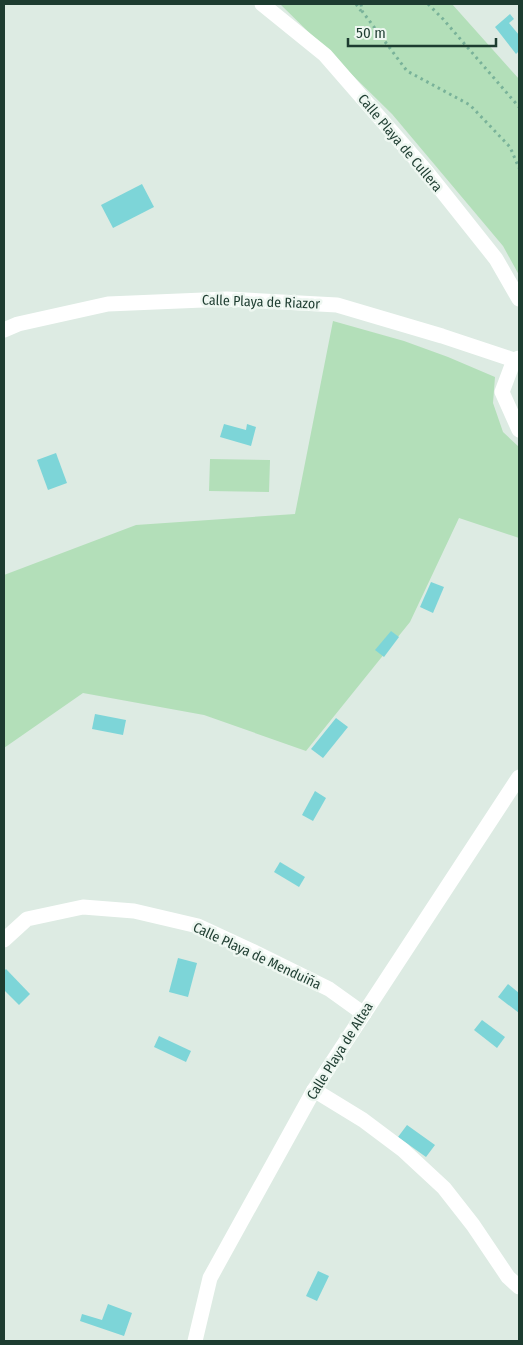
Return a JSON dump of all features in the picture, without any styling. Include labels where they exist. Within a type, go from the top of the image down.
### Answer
[{"type":"street","name":"Calle Playa de Cullera","points":[[262,4],[325,55],[426,172],[496,259],[519,299]]},
{"type":"street","name":"Calle Playa de Riazor","points":[[4,330],[18,324],[108,304],[227,299],[327,304],[336,305],[517,359]]},
{"type":"street","points":[[517,359],[502,392],[519,430]]},
{"type":"street","name":"Calle Playa de Altea","points":[[195,1341],[210,1278],[314,1090],[518,781]]},
{"type":"street","name":"Calle Playa de Menduiña","points":[[4,940],[27,919],[83,907],[134,911],[198,926],[252,950],[329,989],[364,1014]]},
{"type":"street","points":[[314,1090],[363,1120],[403,1150],[444,1188],[472,1224],[508,1277],[519,1287]]},
{"type":"path","points":[[356,4],[407,71],[470,105],[510,147],[519,168]]},
{"type":"path","points":[[361,4],[362,11]]},
{"type":"path","points":[[428,4],[519,107]]},
{"type":"green space","points":[[280,4],[452,4],[519,79],[519,275],[503,246],[392,114]]},
{"type":"green space","points":[[333,321],[404,341],[495,377],[493,403],[503,432],[519,447],[519,538],[459,518],[410,622],[306,751],[204,715],[83,693],[4,748],[4,575],[136,525],[295,514]]},
{"type":"green space","points":[[210,459],[270,460],[269,492],[209,491]]},
{"type":"water","points":[[510,14],[514,19],[509,23],[519,35],[519,51],[516,54],[495,27]]},
{"type":"water","points":[[142,184],[154,207],[113,228],[101,205]]},
{"type":"water","points":[[224,424],[246,430],[247,424],[256,427],[251,446],[220,437]]},
{"type":"water","points":[[56,453],[67,483],[48,490],[37,460]]},
{"type":"water","points":[[431,582],[444,587],[433,613],[420,607]]},
{"type":"water","points":[[391,631],[399,637],[384,657],[375,650]]},
{"type":"water","points":[[95,714],[126,720],[123,735],[92,729]]},
{"type":"water","points":[[336,718],[348,727],[323,758],[311,749]]},
{"type":"water","points":[[315,791],[326,798],[313,821],[302,815]]},
{"type":"water","points":[[280,862],[305,877],[299,887],[274,872]]},
{"type":"water","points":[[178,958],[197,963],[188,997],[169,992]]},
{"type":"water","points":[[6,969],[30,994],[19,1005],[4,990],[4,971]]},
{"type":"water","points":[[508,984],[519,993],[519,1013],[498,997]]},
{"type":"water","points":[[482,1020],[505,1037],[497,1048],[474,1030]]},
{"type":"water","points":[[159,1036],[191,1051],[186,1062],[154,1047]]},
{"type":"water","points":[[407,1125],[435,1145],[426,1157],[398,1137]]},
{"type":"water","points":[[318,1271],[329,1276],[317,1301],[306,1296]]},
{"type":"water","points":[[108,1304],[132,1313],[124,1336],[80,1321],[82,1314],[102,1320]]}]
